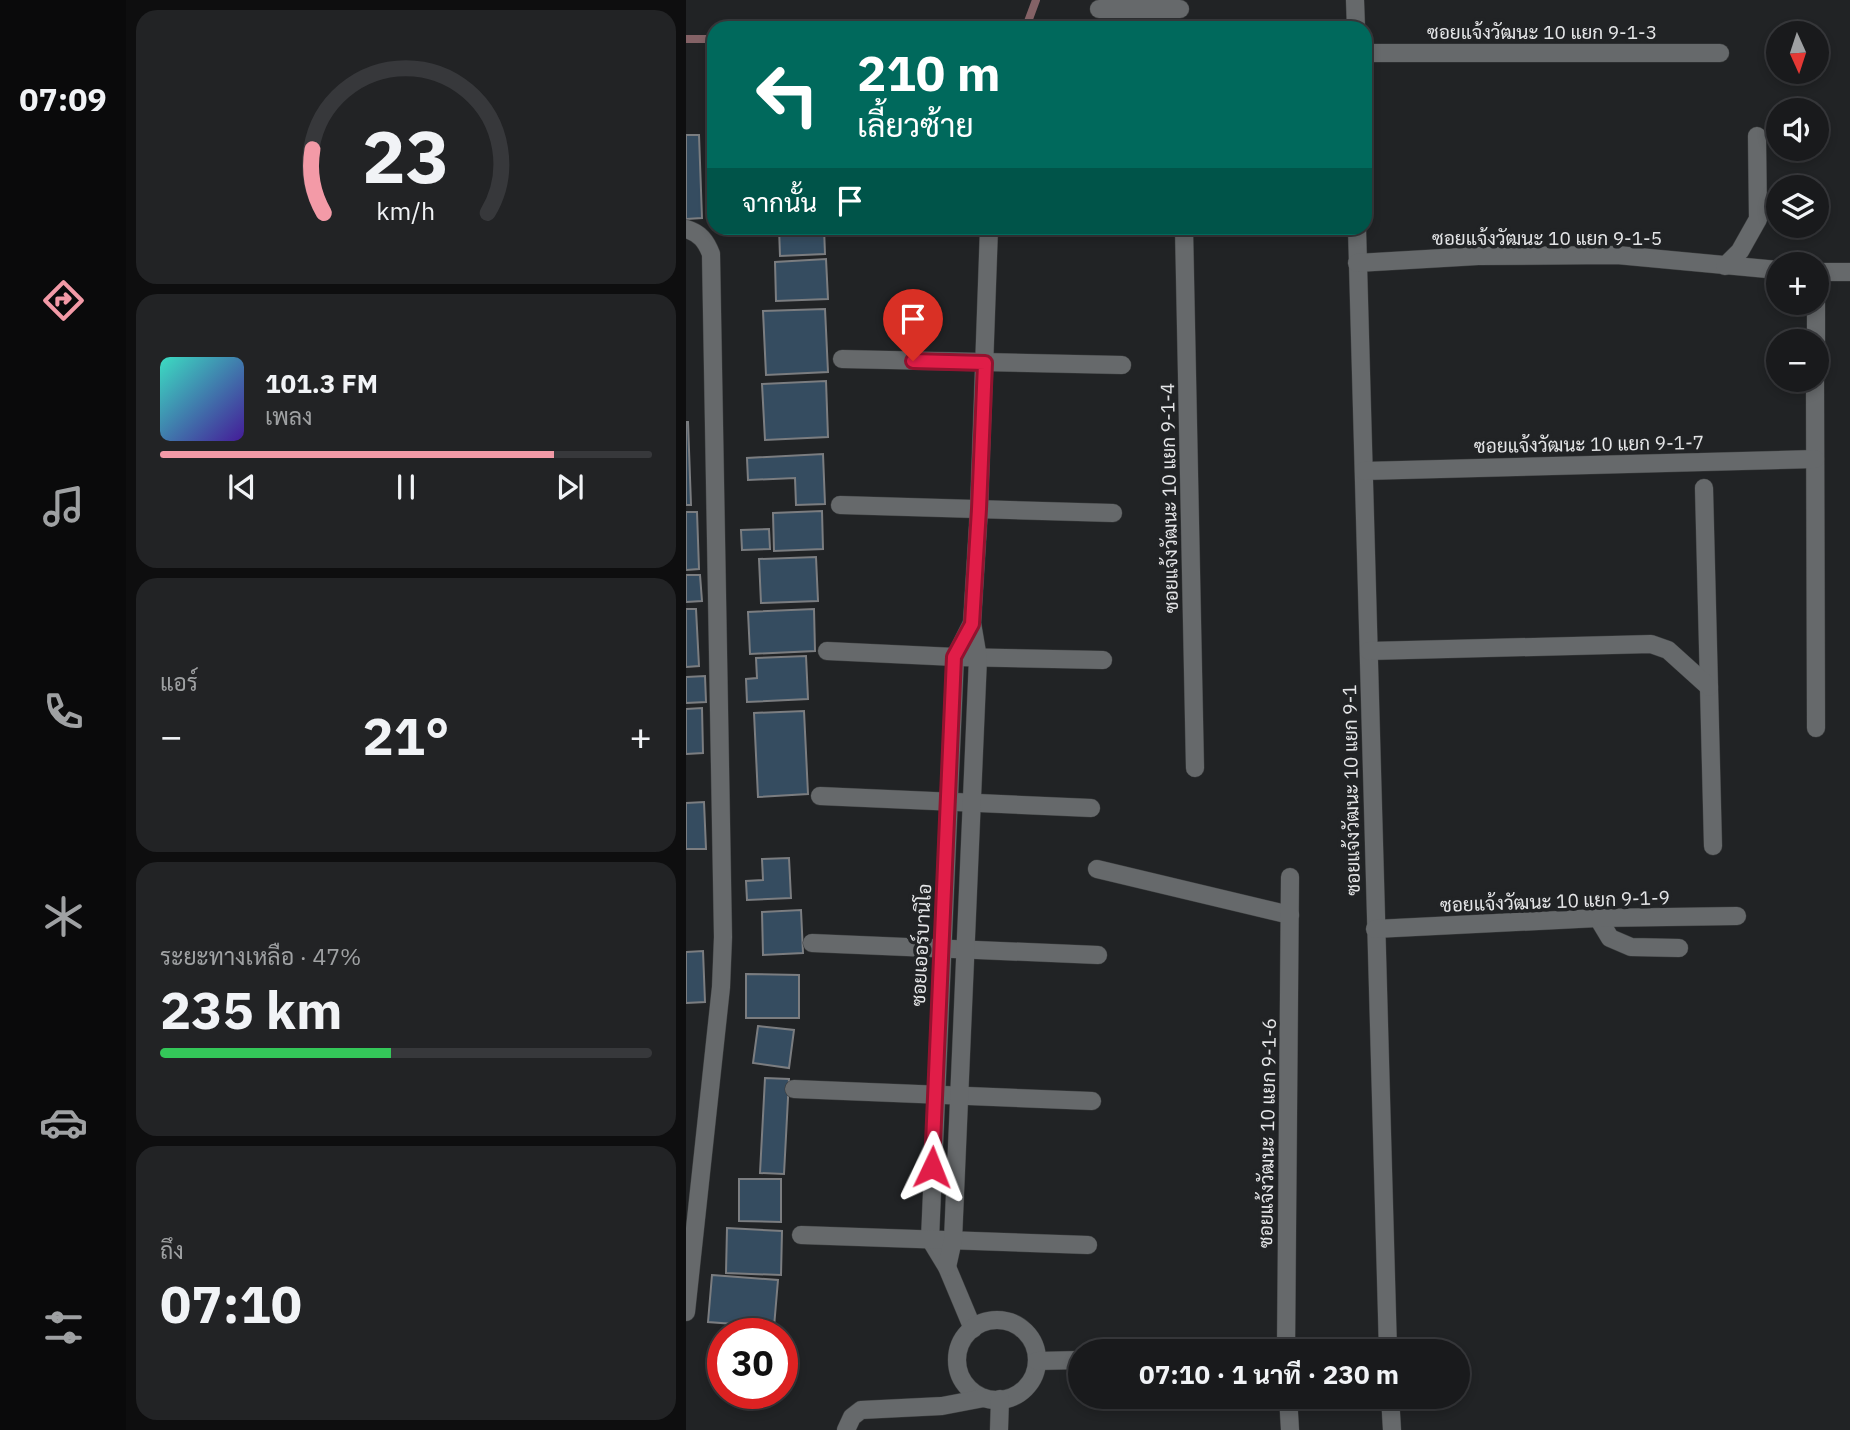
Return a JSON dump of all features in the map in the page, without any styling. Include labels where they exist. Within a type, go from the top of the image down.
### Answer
[{"type":"street","points":[[1355,0],[1356,21]]},
{"type":"street","points":[[1099,9],[1180,4]]},
{"type":"street","name":"ซอยแจ้งวัฒนะ 10 แยก 9-1-3","points":[[1372,53],[1720,53]]},
{"type":"street","points":[[1725,266],[1740,251],[1758,219],[1757,136]]},
{"type":"street","points":[[686,229],[701,236],[708,244],[711,254],[723,937],[721,987],[686,1311]]},
{"type":"street","name":"ซอยเออร์บานิโอ","points":[[947,1267],[953,1240],[957,1096],[978,657],[972,624],[989,235]]},
{"type":"street","name":"ซอยแจ้งวัฒนะ 10 แยก 9-1-4","points":[[1184,235],[1195,768]]},
{"type":"street","name":"ซอยแจ้งวัฒนะ 10 แยก 9-1","points":[[1357,235],[1388,1339]]},
{"type":"street","name":"ซอยแจ้งวัฒนะ 10 แยก 9-1-5","points":[[1357,263],[1478,256],[1617,255],[1766,269]]},
{"type":"street","points":[[1829,272],[1850,272]]},
{"type":"street","points":[[842,359],[1122,365]]},
{"type":"street","points":[[1815,392],[1816,728]]},
{"type":"street","name":"ซอยแจ้งวัฒนะ 10 แยก 9-1-7","points":[[1364,471],[1815,459]]},
{"type":"street","points":[[1704,488],[1713,846]]},
{"type":"street","points":[[840,505],[1113,513]]},
{"type":"street","name":"ซอยเออร์บานิโอ","points":[[930,1239],[954,657],[972,624]]},
{"type":"street","points":[[1369,651],[1651,644],[1668,650],[1709,687]]},
{"type":"street","points":[[827,651],[1103,660]]},
{"type":"street","points":[[820,796],[1091,808]]},
{"type":"street","points":[[1097,869],[1290,915]]},
{"type":"street","name":"ซอยแจ้งวัฒนะ 10 แยก 9-1-6","points":[[1286,1339],[1290,877]]},
{"type":"street","name":"ซอยแจ้งวัฒนะ 10 แยก 9-1-9","points":[[1375,929],[1598,918],[1737,916]]},
{"type":"street","points":[[1598,918],[1610,939],[1631,947],[1679,948]]},
{"type":"street","points":[[812,943],[1098,955]]},
{"type":"street","points":[[794,1089],[1093,1101]]},
{"type":"street","points":[[800,1235],[1088,1245]]},
{"type":"street","points":[[930,1239],[947,1267],[973,1329]]},
{"type":"street","points":[[846,1430],[852,1417],[861,1410],[942,1406],[1012,1397],[1022,1391],[1035,1372],[1035,1348],[1030,1337],[1021,1328],[996,1320],[973,1329],[964,1338],[957,1360],[965,1383],[974,1392],[992,1399]]},
{"type":"street","points":[[1037,1361],[1068,1360]]},
{"type":"street","points":[[992,1399],[999,1430]]},
{"type":"street","points":[[1289,1409],[1290,1430]]},
{"type":"street","points":[[1391,1409],[1392,1430]]},
{"type":"building","points":[[686,135],[699,135],[702,218],[686,219]]},
{"type":"building","points":[[779,235],[824,235],[825,254],[780,256]]},
{"type":"building","points":[[826,259],[828,299],[776,301],[775,262]]},
{"type":"building","points":[[825,309],[828,372],[766,375],[763,311]]},
{"type":"building","points":[[826,381],[828,437],[765,440],[762,384]]},
{"type":"building","points":[[688,422],[691,505],[686,505]]},
{"type":"building","points":[[823,454],[825,504],[796,505],[795,478],[748,480],[747,458]]},
{"type":"building","points":[[822,511],[823,549],[774,551],[773,513]]},
{"type":"building","points":[[686,512],[697,512],[699,569],[686,570]]},
{"type":"building","points":[[769,529],[770,549],[742,550],[741,530]]},
{"type":"building","points":[[816,557],[818,601],[761,603],[759,559]]},
{"type":"building","points":[[686,575],[700,575],[702,601],[686,602]]},
{"type":"building","points":[[686,609],[696,609],[699,666],[686,667]]},
{"type":"building","points":[[814,609],[815,651],[750,654],[748,612]]},
{"type":"building","points":[[806,656],[808,699],[747,702],[746,679],[757,678],[756,658]]},
{"type":"building","points":[[705,676],[706,702],[686,703],[686,677]]},
{"type":"building","points":[[702,708],[703,753],[686,754],[686,709]]},
{"type":"building","points":[[804,711],[808,794],[758,797],[754,713]]},
{"type":"building","points":[[704,802],[706,849],[686,849],[686,803]]},
{"type":"building","points":[[789,858],[791,898],[747,900],[746,881],[763,880],[762,859]]},
{"type":"building","points":[[801,910],[803,953],[763,955],[762,912]]},
{"type":"building","points":[[703,951],[705,1002],[686,1003],[686,952]]},
{"type":"building","points":[[746,974],[799,975],[799,1018],[746,1018]]},
{"type":"building","points":[[758,1026],[794,1030],[789,1068],[753,1063]]},
{"type":"building","points":[[765,1078],[789,1079],[784,1174],[760,1173]]},
{"type":"building","points":[[739,1179],[781,1179],[781,1222],[739,1221]]},
{"type":"building","points":[[727,1228],[782,1231],[781,1275],[726,1273]]},
{"type":"building","points":[[712,1275],[778,1280],[775,1318],[708,1318]]},
{"type":"waterway","points":[[1028,21],[1036,0]]},
{"type":"waterway","points":[[686,39],[707,39]]},
{"type":"route","points":[[913,361],[985,363],[972,624],[954,657],[932,1167]]}]
